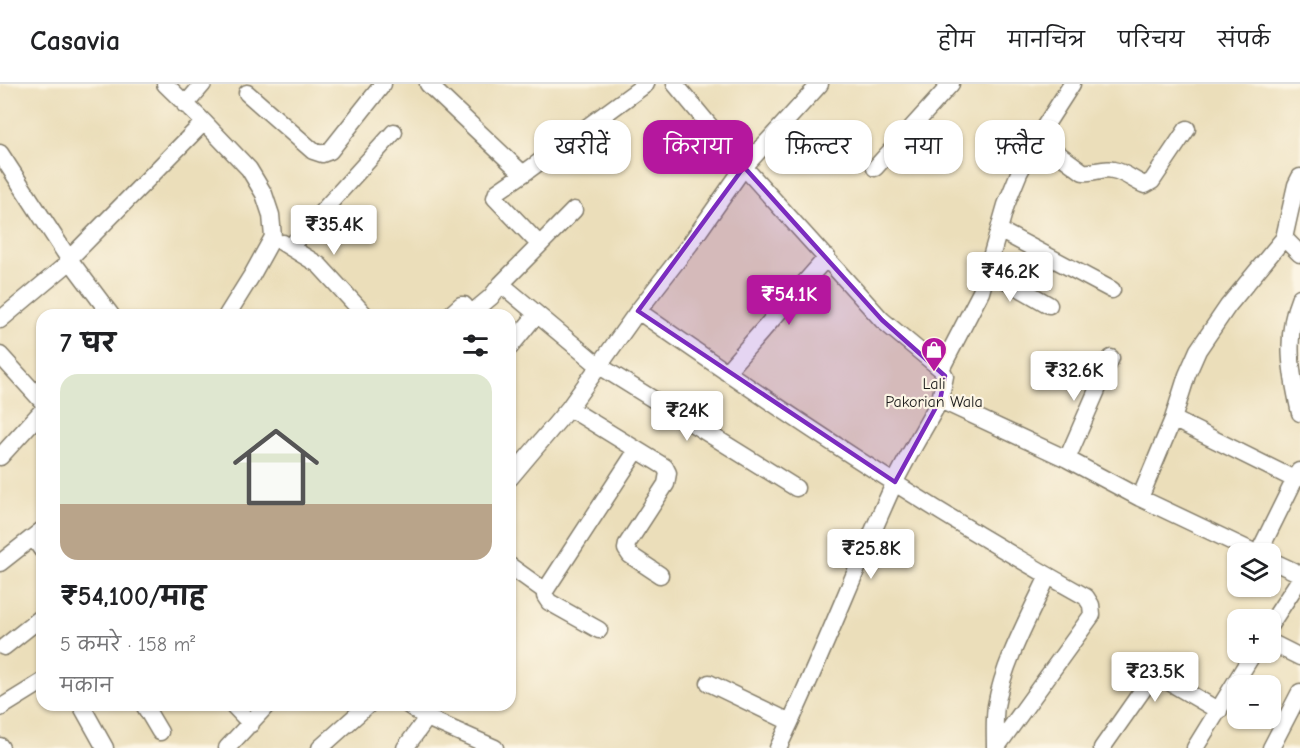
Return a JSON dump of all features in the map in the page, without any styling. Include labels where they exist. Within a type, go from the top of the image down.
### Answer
[{"type":"street","points":[[165,84],[249,168],[264,194],[271,215],[273,237],[231,309]]},
{"type":"street","points":[[185,105],[203,84]]},
{"type":"street","points":[[247,93],[313,151],[322,154],[330,151],[383,84]]},
{"type":"street","points":[[428,84],[524,174]]},
{"type":"street","points":[[539,244],[495,198],[497,192],[646,84]]},
{"type":"street","points":[[675,84],[705,120]]},
{"type":"street","points":[[753,157],[820,84]]},
{"type":"street","points":[[875,168],[951,84]]},
{"type":"street","points":[[1050,120],[1072,84]]},
{"type":"street","points":[[0,320],[67,264],[69,258],[204,122]]},
{"type":"street","points":[[1065,159],[1083,172],[1101,169],[1115,170],[1146,185],[1152,181],[1187,129]]},
{"type":"street","points":[[291,246],[394,132]]},
{"type":"street","points":[[0,153],[69,258],[107,309]]},
{"type":"street","points":[[516,470],[569,408],[598,365],[690,244],[739,174]]},
{"type":"street","points":[[750,174],[882,320],[941,369],[945,376],[940,400],[895,482],[778,748]]},
{"type":"street","points":[[941,369],[973,308],[988,270],[1006,205],[1019,174]]},
{"type":"street","points":[[1140,498],[1173,419],[1187,375],[1198,350],[1228,306],[1284,238],[1296,185],[1300,177]]},
{"type":"street","points":[[477,309],[491,297],[539,244],[574,210]]},
{"type":"street","points":[[999,230],[1112,290]]},
{"type":"street","points":[[273,237],[319,265],[359,309]]},
{"type":"street","points":[[1284,238],[1300,254]]},
{"type":"street","points":[[726,372],[827,257]]},
{"type":"street","points":[[988,270],[1049,305]]},
{"type":"street","points":[[501,285],[598,365],[796,488]]},
{"type":"street","points":[[1300,297],[1291,329],[1289,355],[1300,413]]},
{"type":"street","points":[[638,310],[726,372],[955,521],[1086,597],[1091,605],[1092,615],[995,748]]},
{"type":"street","points":[[516,340],[537,315]]},
{"type":"street","points":[[0,355],[36,394]]},
{"type":"street","points":[[1067,459],[1111,358]]},
{"type":"street","points":[[940,400],[1067,459],[1140,498],[1235,543]]},
{"type":"street","points":[[569,408],[664,467],[668,478],[666,484],[626,549],[630,555],[660,575]]},
{"type":"street","points":[[0,457],[36,418]]},
{"type":"street","points":[[1173,419],[1298,474],[1264,543]]},
{"type":"street","points":[[599,630],[549,602],[545,596],[546,591],[638,450]]},
{"type":"street","points":[[0,564],[36,541]]},
{"type":"street","points":[[1281,565],[1300,574]]},
{"type":"street","points":[[516,570],[546,591]]},
{"type":"street","points":[[995,748],[996,707],[1002,684],[1011,657],[1048,576]]},
{"type":"street","points":[[1280,609],[1300,579]]},
{"type":"street","points":[[4,647],[36,622]]},
{"type":"street","points":[[1281,648],[1300,657]]},
{"type":"street","points":[[1195,748],[1247,663]]},
{"type":"street","points":[[1102,748],[1149,681],[1157,677],[1219,711]]},
{"type":"street","points":[[709,683],[790,722]]},
{"type":"street","points":[[0,708],[36,686]]},
{"type":"street","points":[[1271,748],[1300,692]]},
{"type":"street","points":[[84,711],[105,748]]},
{"type":"street","points":[[148,711],[160,732]]},
{"type":"street","points":[[239,711],[251,724]]},
{"type":"street","points":[[227,748],[262,711]]},
{"type":"street","points":[[320,748],[361,711]]},
{"type":"street","points":[[417,711],[427,718],[495,748]]},
{"type":"street","points":[[405,748],[427,718]]},
{"type":"highlighted area","points":[[744,167],[882,320],[945,376],[940,400],[895,482],[638,311]]},
{"type":"place","name":"Lali Pakorian Wala","points":[[934,373]]}]
